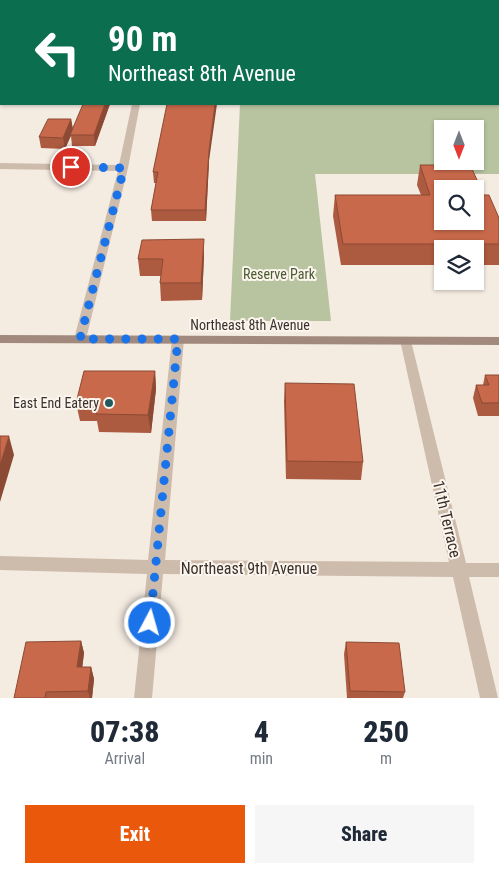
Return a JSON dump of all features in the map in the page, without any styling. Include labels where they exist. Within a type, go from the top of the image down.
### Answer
[{"type":"street","points":[[80,339],[124,168],[136,105]]},
{"type":"street","points":[[0,166],[124,168]]},
{"type":"street","name":"Northeast 8th Avenue","points":[[0,339],[499,341]]},
{"type":"street","points":[[142,698],[178,339]]},
{"type":"street","name":"11th Terrace","points":[[406,340],[489,698]]},
{"type":"street","name":"Northeast 9th Avenue","points":[[0,563],[156,567],[499,570]]},
{"type":"green space","name":"Reserve Park","points":[[240,105],[499,105],[499,174],[315,174],[331,321],[230,321]]},
{"type":"building","points":[[83,105],[105,105],[94,135],[70,135]]},
{"type":"building","points":[[167,105],[215,105],[209,150],[205,210],[151,210],[158,172],[153,172]]},
{"type":"building","points":[[48,119],[71,119],[63,138],[39,137]]},
{"type":"building","points":[[420,165],[434,165],[434,170],[472,170],[477,180],[434,180],[434,230],[484,230],[484,195],[489,195],[499,218],[499,244],[484,244],[484,240],[434,240],[434,244],[343,244],[335,195],[430,195]]},
{"type":"building","points":[[204,239],[201,283],[160,283],[163,259],[138,259],[142,240]]},
{"type":"building","points":[[84,371],[155,371],[148,415],[96,414],[98,403],[76,403]]},
{"type":"building","points":[[485,375],[499,375],[499,403],[482,403],[476,385],[489,385]]},
{"type":"building","points":[[285,383],[354,384],[363,462],[287,461]]},
{"type":"building","points":[[0,436],[9,436],[0,465]]},
{"type":"building","points":[[81,641],[77,667],[91,667],[88,691],[46,692],[45,698],[14,698],[26,642]]},
{"type":"building","points":[[346,642],[399,643],[405,692],[350,691]]},
{"type":"place","name":"East End Eatery","points":[[109,403]]},
{"type":"route","points":[[71,167],[124,168],[80,339],[178,339],[150,623]]}]
